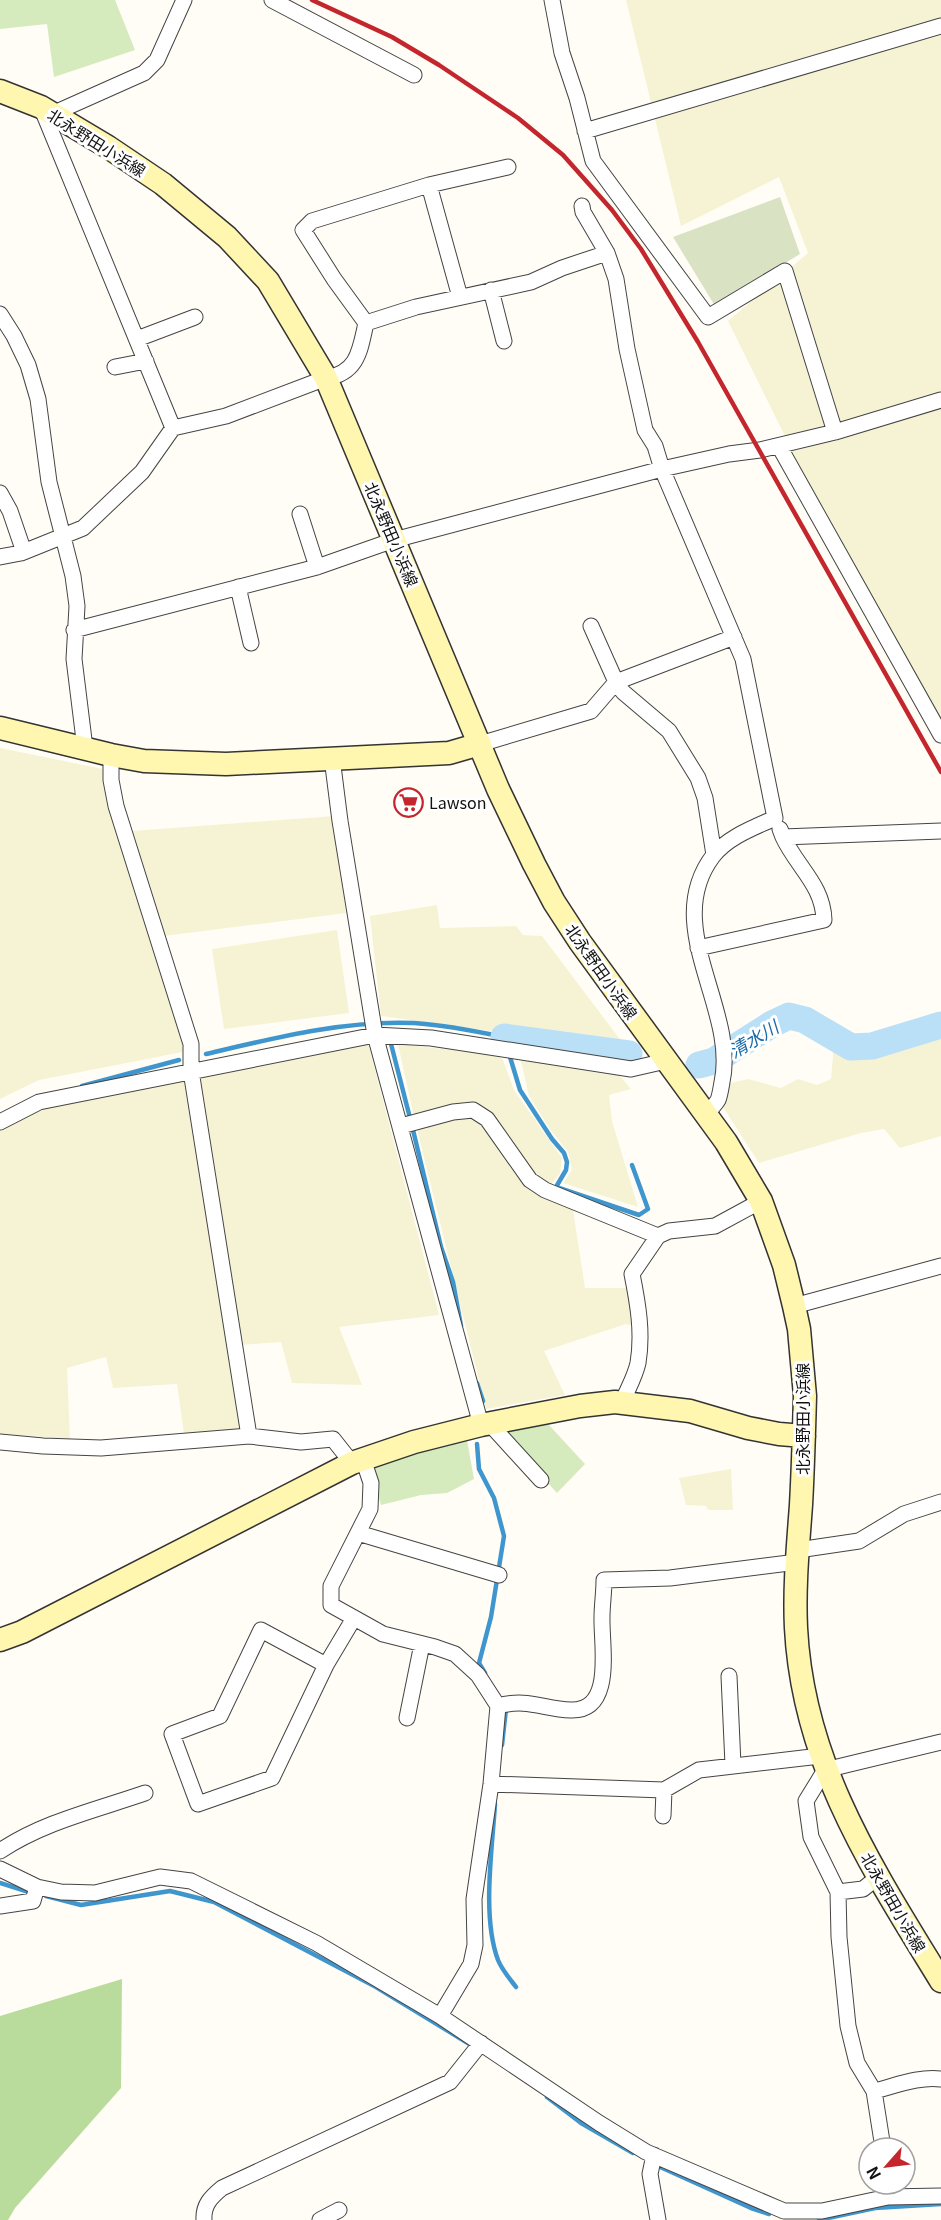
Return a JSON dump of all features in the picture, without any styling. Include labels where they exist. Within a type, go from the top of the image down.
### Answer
[{"type":"main road","name":"北永野田小浜線","points":[[0,91],[46,110],[108,147],[163,184],[227,237],[268,281],[326,378],[498,789],[554,902],[580,942],[726,1142],[761,1202],[781,1254],[794,1306],[799,1329],[804,1385],[796,1627],[802,1685],[823,1763],[844,1814],[941,1981]]},
{"type":"main road","points":[[0,728],[144,761],[226,764],[449,753],[480,744]]},
{"type":"main road","points":[[0,1640],[22,1632],[357,1461],[485,1424],[580,1406],[622,1403],[690,1411],[748,1428],[804,1436]]},
{"type":"street","points":[[173,428],[46,110],[144,73],[157,60],[184,0]]},
{"type":"street","points":[[272,0],[414,75]]},
{"type":"street","points":[[552,0],[562,54],[593,161],[708,317],[785,271],[835,432]]},
{"type":"street","points":[[585,131],[941,26]]},
{"type":"street","points":[[0,557],[24,552],[83,528],[142,472],[173,428],[226,416],[326,378],[336,377],[350,368],[358,357],[366,323],[334,279],[303,230],[312,221],[429,185],[508,167]]},
{"type":"street","points":[[429,185],[460,297]]},
{"type":"street","points":[[582,206],[583,212],[607,253],[616,279],[627,349],[645,430],[656,446],[662,470],[743,659],[774,818],[791,854],[818,889],[824,904],[824,920],[698,948]]},
{"type":"street","points":[[366,323],[416,307],[531,282],[562,268],[607,253]]},
{"type":"street","points":[[490,290],[504,341]]},
{"type":"street","points":[[0,314],[28,365],[38,399],[49,482],[73,576],[77,606],[74,659],[85,748]]},
{"type":"street","points":[[137,339],[195,316]]},
{"type":"street","points":[[115,367],[146,360]]},
{"type":"street","points":[[74,630],[317,567],[394,540],[662,470],[835,432],[941,400]]},
{"type":"street","points":[[779,446],[941,735]]},
{"type":"street","points":[[0,493],[10,511],[24,552]]},
{"type":"street","points":[[300,514],[317,567]]},
{"type":"street","points":[[238,587],[251,643]]},
{"type":"street","points":[[591,626],[616,682],[623,692],[669,731],[698,778],[705,798],[714,855]]},
{"type":"street","points":[[480,744],[591,711],[616,682],[734,637]]},
{"type":"street","points":[[111,755],[111,780],[116,806],[191,1044],[191,1071],[249,1436]]},
{"type":"street","points":[[332,759],[374,1028],[485,1424],[541,1480]]},
{"type":"street","points":[[706,1114],[719,1099],[725,1070],[724,1048],[712,993],[698,948],[695,900],[702,877],[714,855],[738,835],[774,818]]},
{"type":"street","points":[[783,837],[941,831]]},
{"type":"street","points":[[0,1122],[39,1102],[191,1071],[374,1028],[631,1069],[666,1061]]},
{"type":"street","points":[[401,1126],[453,1112],[473,1110],[486,1119],[530,1180],[545,1190],[658,1236]]},
{"type":"street","points":[[622,1403],[637,1365],[640,1339],[640,1316],[632,1274],[658,1236],[669,1231],[715,1226],[761,1202]]},
{"type":"street","points":[[794,1306],[941,1266]]},
{"type":"street","points":[[0,1442],[101,1448],[249,1436],[301,1442],[333,1439],[357,1461],[371,1483],[370,1509],[331,1586],[331,1605],[383,1634],[455,1654],[504,1704]]},
{"type":"street","points":[[504,1704],[526,1702],[568,1710],[582,1710],[592,1702],[603,1681],[604,1581],[670,1578],[798,1556],[859,1541],[904,1515],[941,1502]]},
{"type":"street","points":[[358,1533],[499,1575]]},
{"type":"street","points":[[326,1665],[261,1630],[220,1716],[172,1734],[198,1804],[272,1778],[326,1665],[354,1618]]},
{"type":"street","points":[[407,1718],[422,1644]]},
{"type":"street","points":[[729,1676],[733,1765]]},
{"type":"street","points":[[440,2016],[471,1964],[475,1945],[474,1899],[504,1704]]},
{"type":"street","points":[[491,1784],[664,1790],[699,1770],[733,1765],[823,1763],[941,1742]]},
{"type":"street","points":[[823,1763],[806,1801],[811,1837],[838,1892],[839,1937],[848,2026],[858,2063],[874,2091],[881,2136]]},
{"type":"street","points":[[663,1816],[664,1790]]},
{"type":"street","points":[[0,1851],[19,1838],[37,1830],[145,1793]]},
{"type":"street","points":[[0,1869],[37,1887],[61,1892],[95,1893],[160,1877],[191,1881],[316,1943],[440,2016],[599,2123],[654,2155],[783,2216],[822,2211],[869,2196]]},
{"type":"street","points":[[838,1892],[863,1889],[878,1876]]},
{"type":"street","points":[[0,1906],[33,1901],[37,1887]]},
{"type":"street","points":[[204,2220],[203,2215],[209,2198],[222,2188],[450,2082],[481,2043]]},
{"type":"street","points":[[874,2091],[909,2082],[941,2079]]},
{"type":"street","points":[[654,2155],[650,2174],[658,2220]]},
{"type":"street","points":[[917,2193],[941,2196]]},
{"type":"street","points":[[320,2220],[339,2210]]},
{"type":"shaded area","points":[[626,0],[941,0],[941,718],[826,519],[728,321],[808,253],[779,177],[681,226]]},
{"type":"shaded area","points":[[0,748],[103,769],[188,1051],[39,1080],[0,1099]]},
{"type":"shaded area","points":[[334,816],[346,913],[164,936],[132,831]]},
{"type":"shaded area","points":[[437,905],[440,928],[516,926],[523,935],[542,936],[628,1050],[381,1016],[370,916]]},
{"type":"shaded area","points":[[337,930],[349,1013],[224,1029],[212,949]]},
{"type":"shaded area","points":[[941,1030],[941,1136],[900,1148],[884,1129],[861,1133],[759,1163],[723,1107],[727,1084],[748,1079],[781,1088],[798,1079],[817,1085],[831,1079],[832,1041],[852,1050],[892,1048]]},
{"type":"shaded area","points":[[368,1043],[439,1315],[339,1327],[362,1385],[292,1383],[281,1342],[240,1345],[197,1075]]},
{"type":"shaded area","points":[[398,1044],[498,1055],[503,1060],[514,1090],[562,1158],[560,1174],[551,1184],[538,1181],[486,1112],[414,1117]]},
{"type":"shaded area","points":[[520,1057],[619,1075],[631,1089],[609,1095],[612,1121],[638,1207],[563,1183],[572,1170],[568,1152],[529,1096]]},
{"type":"shaded area","points":[[195,1078],[248,1432],[184,1434],[177,1384],[113,1388],[106,1357],[67,1368],[70,1439],[0,1434],[0,1130],[45,1108]]},
{"type":"shaded area","points":[[463,1114],[481,1121],[522,1182],[573,1210],[585,1288],[630,1288],[635,1326],[626,1324],[544,1351],[565,1395],[486,1409],[417,1129]]},
{"type":"shaded area","points":[[731,1469],[733,1510],[708,1510],[706,1506],[686,1505],[679,1478]]},
{"type":"green space","points":[[0,0],[115,0],[135,50],[54,77],[47,24],[0,29]]},
{"type":"green space","points":[[780,197],[800,254],[715,306],[673,237]]},
{"type":"green space","points":[[548,1424],[585,1464],[557,1493],[503,1433]]},
{"type":"green space","points":[[467,1440],[474,1479],[447,1493],[421,1495],[381,1505],[370,1466]]},
{"type":"green space","points":[[122,1979],[121,2088],[15,2208],[8,2220],[0,2220],[0,2016]]},
{"type":"waterway","name":"清水川","points":[[699,1065],[714,1061],[772,1024],[789,1016],[805,1020],[851,1047],[872,1046],[941,1025]]},
{"type":"waterway","points":[[206,1054],[309,1031],[362,1024],[414,1023],[504,1037],[505,1040]]},
{"type":"waterway","name":"清水川","points":[[504,1037],[629,1054]]},
{"type":"waterway","points":[[390,1040],[410,1118]]},
{"type":"waterway","points":[[510,1057],[520,1090],[552,1139],[564,1153],[567,1162],[566,1170],[556,1187],[639,1215],[648,1209],[632,1165]]},
{"type":"waterway","points":[[82,1086],[179,1060]]},
{"type":"waterway","points":[[413,1130],[441,1247],[453,1282],[461,1326]]},
{"type":"waterway","points":[[477,1383],[483,1401]]},
{"type":"waterway","points":[[477,1444],[479,1469],[494,1498],[504,1536],[491,1617],[479,1663],[485,1673]]},
{"type":"waterway","points":[[502,1745],[506,1709]]},
{"type":"waterway","points":[[495,1804],[489,1884],[490,1924],[498,1960],[516,1987]]},
{"type":"waterway","points":[[0,1883],[32,1893]]},
{"type":"waterway","points":[[46,1896],[81,1905],[170,1891],[214,1902],[376,1987],[471,2045]]},
{"type":"waterway","points":[[547,2097],[581,2123],[633,2153]]},
{"type":"waterway","points":[[658,2166],[769,2214]]},
{"type":"waterway","points":[[819,2220],[875,2208],[941,2204]]},
{"type":"railway","points":[[312,0],[392,37],[439,65],[518,118],[563,155],[612,210],[641,249],[698,342],[941,772]]},
{"type":"place","name":"Lawson","points":[[408,802]]}]
